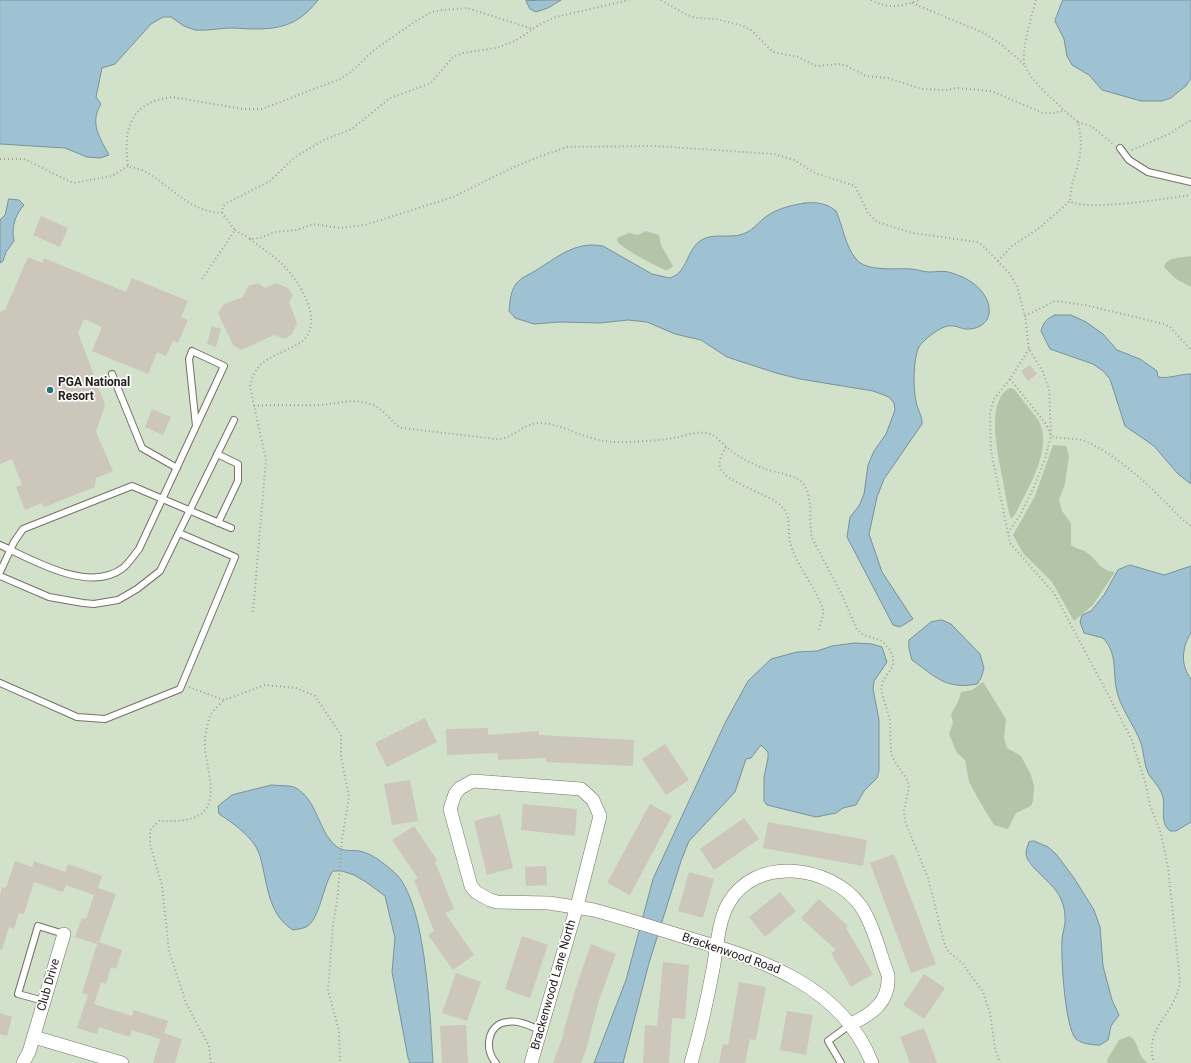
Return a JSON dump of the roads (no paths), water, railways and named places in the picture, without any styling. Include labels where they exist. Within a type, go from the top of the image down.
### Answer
[{"type":"street","name":"Brackenwood Lane North","points":[[531,1063],[577,906],[600,816],[595,804],[588,794],[580,789],[473,781],[460,788],[451,802],[451,817],[471,886],[476,892],[490,900],[497,902],[549,903],[577,906]]},
{"type":"street","points":[[691,1063],[704,1016],[722,920],[728,904],[737,891],[749,881],[763,875],[790,871],[815,874],[832,881],[850,894],[865,912],[888,975],[887,991],[879,1006],[866,1016],[850,1024]]},
{"type":"street","name":"Brackenwood Road","points":[[577,906],[718,947],[766,963],[797,979],[824,998],[850,1024],[860,1037],[872,1063]]},
{"type":"street","name":"Club Drive","points":[[23,1063],[29,1052],[34,1037],[64,934]]},
{"type":"street","points":[[34,1037],[100,1060],[122,1063]]},
{"type":"lane","points":[[1120,148],[1129,160],[1148,172],[1191,182]]},
{"type":"lane","points":[[0,545],[65,574],[88,578],[104,576],[122,568],[139,549],[224,366],[192,351],[189,359],[196,426]]},
{"type":"lane","points":[[112,374],[142,448],[177,468]]},
{"type":"lane","points":[[0,576],[50,597],[94,604],[118,600],[137,589],[160,571],[234,420]]},
{"type":"lane","points":[[217,454],[238,464],[238,481],[218,523]]},
{"type":"lane","points":[[0,572],[10,550],[23,529],[132,486],[231,528]]},
{"type":"lane","points":[[0,683],[77,717],[106,719],[180,689],[235,557],[179,533]]},
{"type":"lane","points":[[44,1001],[18,994],[38,926],[64,934]]},
{"type":"lane","points":[[496,1063],[490,1054],[488,1042],[493,1031],[500,1024],[506,1022],[517,1022],[540,1030]]},
{"type":"lane","points":[[841,1063],[828,1041],[850,1024]]},
{"type":"water","points":[[0,0],[318,0],[300,18],[280,27],[195,30],[184,26],[171,17],[163,17],[151,24],[115,64],[102,68],[96,97],[101,104],[96,118],[96,124],[99,136],[109,155],[100,158],[87,157],[65,148],[0,144]]},
{"type":"water","points":[[561,0],[548,8],[536,12],[530,9],[526,1]]},
{"type":"water","points":[[1063,0],[1191,0],[1191,78],[1186,86],[1171,98],[1162,101],[1141,101],[1102,90],[1089,75],[1072,65],[1067,56],[1064,39],[1055,21]]},
{"type":"water","points":[[9,199],[19,200],[24,205],[14,222],[14,241],[6,252],[3,261],[0,263],[0,220],[5,215]]},
{"type":"water","points":[[805,203],[829,206],[836,211],[849,248],[856,259],[861,263],[874,268],[913,269],[927,272],[943,271],[952,273],[963,277],[977,286],[987,300],[989,306],[988,317],[982,325],[972,329],[952,326],[945,327],[936,331],[924,341],[917,352],[914,374],[914,389],[922,424],[884,479],[877,497],[869,534],[882,572],[913,619],[900,627],[893,625],[847,537],[850,517],[859,506],[864,494],[868,465],[874,451],[886,434],[895,410],[894,403],[889,397],[873,391],[800,379],[776,373],[727,357],[701,340],[675,334],[647,322],[628,320],[600,323],[560,322],[534,324],[515,318],[509,311],[511,294],[514,287],[523,277],[568,251],[576,248],[593,245],[603,246],[652,274],[670,278],[676,275],[684,266],[695,245],[705,238],[743,234],[771,213]]},
{"type":"water","points":[[1055,315],[1071,315],[1086,322],[1103,334],[1117,350],[1140,359],[1157,371],[1158,377],[1191,374],[1191,484],[1178,474],[1154,446],[1125,426],[1110,379],[1103,371],[1093,364],[1050,349],[1041,331],[1046,321]]},
{"type":"water","points":[[1130,565],[1164,575],[1191,566],[1191,633],[1184,650],[1184,662],[1187,674],[1191,679],[1191,822],[1176,831],[1170,831],[1164,823],[1164,803],[1162,794],[1148,773],[1141,743],[1120,702],[1116,687],[1114,661],[1111,649],[1103,638],[1084,633],[1080,622],[1082,615],[1091,611],[1104,595],[1118,570]]},
{"type":"water","points":[[942,620],[951,624],[980,654],[984,668],[981,678],[977,684],[957,685],[948,683],[934,676],[912,660],[909,640],[931,622]]},
{"type":"water","points":[[855,643],[872,644],[882,647],[887,662],[874,681],[873,689],[879,720],[879,771],[877,778],[864,791],[856,805],[843,808],[836,813],[816,817],[767,805],[764,801],[764,777],[768,752],[761,745],[751,758],[746,759],[735,792],[689,841],[681,861],[649,963],[623,1063],[594,1063],[626,980],[653,879],[725,723],[748,681],[771,659],[797,652],[817,651],[832,646]]},
{"type":"water","points":[[272,785],[294,787],[303,793],[312,806],[326,834],[335,846],[344,850],[361,851],[370,854],[394,872],[405,887],[414,908],[425,962],[433,1063],[410,1063],[408,1058],[392,972],[395,938],[385,896],[354,875],[342,871],[333,871],[318,910],[311,923],[304,928],[293,930],[284,923],[273,906],[269,896],[259,853],[256,847],[242,831],[219,814],[218,806],[232,795]]},
{"type":"water","points":[[1034,841],[1048,847],[1056,854],[1074,878],[1094,910],[1100,927],[1103,966],[1112,1000],[1119,1015],[1111,1026],[1108,1040],[1100,1045],[1081,1042],[1076,1039],[1072,1032],[1066,1008],[1062,962],[1062,941],[1065,920],[1064,907],[1061,898],[1056,891],[1033,867],[1026,856],[1029,842]]},
{"type":"place","name":"PGA National Resort","points":[[50,390]]}]
